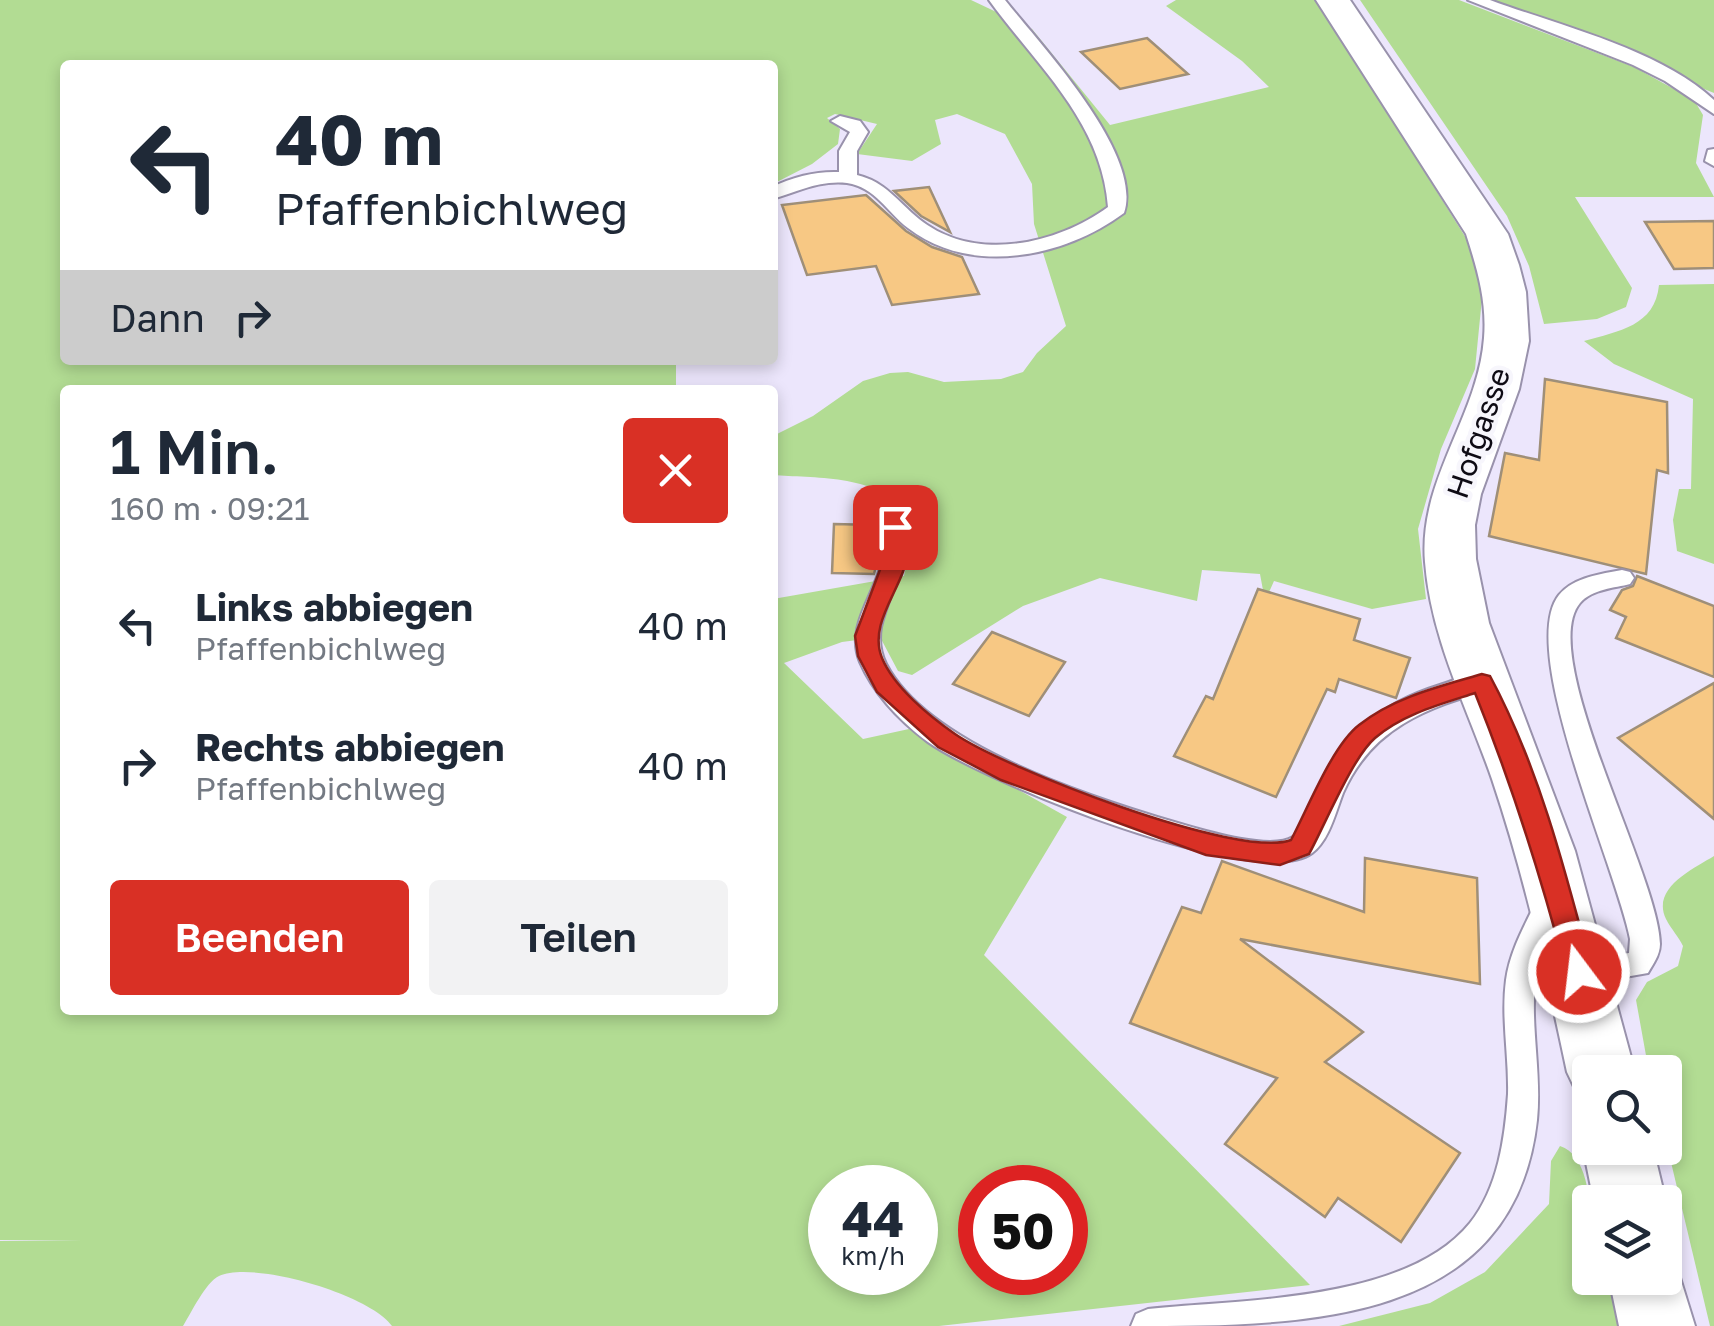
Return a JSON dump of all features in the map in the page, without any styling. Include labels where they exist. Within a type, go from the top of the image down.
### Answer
[{"type":"main road","name":"Hofgasse","points":[[1333,0],[1487,234],[1501,269],[1509,336],[1501,381],[1462,474],[1450,521],[1450,582],[1556,886],[1597,1055]]},
{"type":"main road","points":[[1650,1295],[1657,1326]]},
{"type":"lane","points":[[778,192],[810,179],[869,182],[912,222],[943,238],[1008,250],[1064,243],[1097,226],[1117,209],[1118,190],[1110,160],[1092,124],[997,0]]},
{"type":"lane","points":[[1476,0],[1663,74],[1695,92],[1714,110]]},
{"type":"lane","points":[[840,121],[854,125],[859,132],[848,151],[848,178]]},
{"type":"lane","points":[[886,510],[895,527],[898,551],[866,636],[869,656],[885,686],[947,741],[1010,773],[1206,845],[1280,855],[1300,847],[1353,748],[1366,732],[1414,704],[1482,682]]},
{"type":"lane","points":[[1579,972],[1638,964],[1645,949],[1630,878],[1581,739],[1563,665],[1560,632],[1564,606],[1577,592],[1622,578]]},
{"type":"lane","points":[[1148,1326],[1325,1304],[1395,1289],[1452,1263],[1488,1225],[1516,1166],[1524,1094],[1520,998],[1525,960],[1556,886]]},
{"type":"green space","points":[[0,0],[971,0],[1032,29],[1110,125],[1269,87],[1242,61],[1166,6],[1176,0],[1317,0],[1476,254],[1483,288],[1475,369],[1441,449],[1418,529],[1426,599],[1372,609],[1274,581],[1265,601],[1260,574],[1202,570],[1197,601],[1100,578],[1023,606],[912,675],[898,671],[880,637],[842,642],[784,663],[863,739],[909,729],[1067,817],[984,955],[1310,1285],[939,1326],[392,1326],[361,1303],[311,1283],[236,1272],[214,1280],[183,1326],[0,1326],[0,1241],[83,1241],[0,1240]]},
{"type":"green space","points":[[1360,0],[1459,0],[1634,67],[1694,100],[1703,115],[1696,163],[1714,197],[1575,197],[1632,288],[1626,307],[1597,319],[1544,324],[1529,266],[1507,216]]},
{"type":"green space","points":[[1484,0],[1714,0],[1714,93]]},
{"type":"green space","points":[[1714,284],[1714,564],[1677,551],[1673,520],[1679,489],[1691,489],[1693,399],[1614,364],[1584,341],[1622,330],[1643,318],[1651,310],[1659,285]]},
{"type":"green space","points":[[1714,856],[1714,1326],[1710,1326],[1682,1208],[1682,1185],[1676,1185],[1672,1165],[1682,1165],[1682,1055],[1646,1055],[1636,1000],[1647,982],[1678,966],[1683,946],[1663,908],[1669,889]]},
{"type":"green space","points":[[1560,1146],[1572,1154],[1572,1165],[1581,1167],[1587,1185],[1572,1185],[1572,1295],[1612,1295],[1618,1326],[1339,1326],[1430,1303],[1485,1272],[1549,1204],[1551,1161]]},
{"type":"building","points":[[1147,38],[1188,74],[1120,89],[1081,52]]},
{"type":"building","points":[[929,187],[950,232],[921,216],[894,191]]},
{"type":"building","points":[[866,195],[906,231],[932,247],[962,257],[979,294],[892,305],[876,266],[807,275],[782,205]]},
{"type":"building","points":[[1714,221],[1714,268],[1674,269],[1645,222]]},
{"type":"building","points":[[1545,379],[1667,402],[1668,473],[1657,470],[1646,574],[1489,536],[1505,453],[1539,460]]},
{"type":"building","points":[[834,524],[875,525],[879,554],[874,574],[832,573]]},
{"type":"building","points":[[1637,576],[1714,606],[1714,677],[1616,638],[1626,617],[1610,610],[1622,590],[1633,586]]},
{"type":"building","points":[[1258,589],[1360,619],[1354,640],[1410,658],[1396,698],[1339,679],[1335,692],[1327,689],[1276,797],[1174,756],[1206,696],[1213,699]]},
{"type":"building","points":[[992,632],[1065,662],[1029,716],[953,684]]},
{"type":"building","points":[[1714,683],[1714,819],[1618,738]]},
{"type":"building","points":[[1365,858],[1477,878],[1480,984],[1240,939],[1363,1032],[1325,1062],[1460,1153],[1401,1242],[1338,1198],[1325,1217],[1225,1144],[1277,1078],[1130,1023],[1182,907],[1201,913],[1222,861],[1364,912]]},
{"type":"route","points":[[895,527],[898,551],[866,636],[869,656],[885,686],[947,741],[1010,773],[1206,845],[1280,855],[1300,847],[1353,748],[1366,732],[1414,704],[1482,682],[1520,776],[1579,972]]}]
